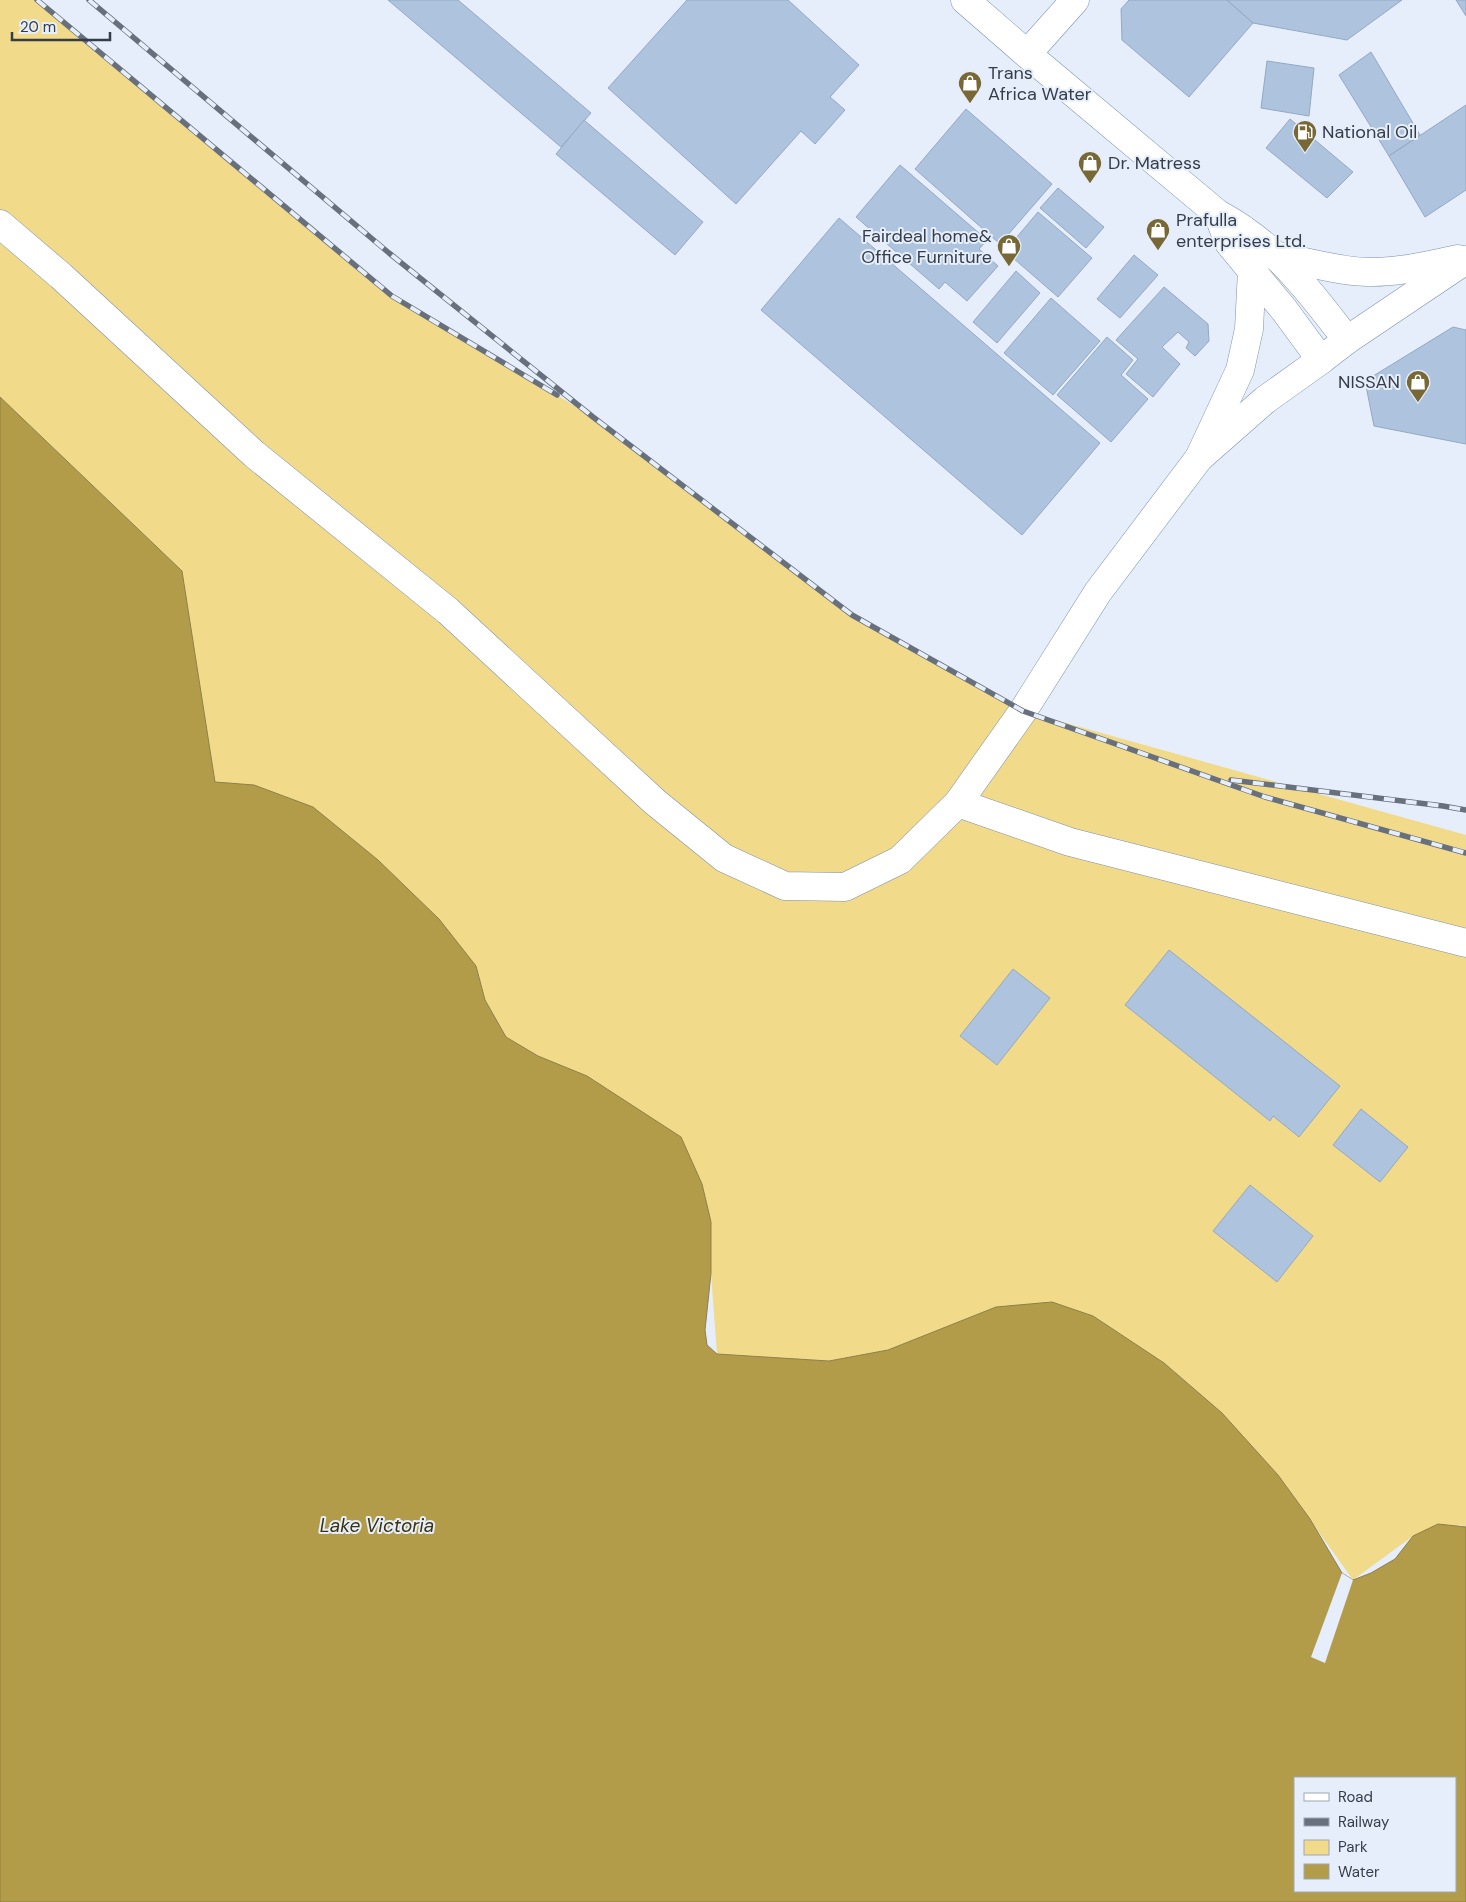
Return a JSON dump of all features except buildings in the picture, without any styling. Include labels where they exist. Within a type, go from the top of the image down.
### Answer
[{"type":"street","points":[[965,0],[1218,214],[1245,230],[1321,360]]},
{"type":"street","points":[[1027,54],[1076,0]]},
{"type":"street","points":[[0,224],[61,276],[254,454],[448,612],[655,802],[724,858],[785,886],[845,887],[900,860],[958,803],[1023,711],[1098,592],[1198,458],[1240,370],[1262,262]]},
{"type":"street","points":[[1262,262],[1330,267],[1366,272],[1402,271],[1466,258]]},
{"type":"street","points":[[1198,458],[1264,400],[1466,258]]},
{"type":"street","points":[[1262,262],[1309,291],[1347,340]]},
{"type":"street","points":[[958,803],[1070,842],[1466,943]]},
{"type":"green space","points":[[0,0],[40,0],[392,296],[593,417],[852,615],[931,662],[1023,711],[1466,835],[1466,1527],[1461,1525],[1413,1536],[1353,1580],[1278,1475],[1222,1413],[1164,1363],[1093,1316],[996,1307],[888,1350],[829,1361],[717,1354],[711,1273],[711,1222],[538,1056],[506,1037],[485,1000],[476,966],[254,785],[215,782],[182,571],[0,397]]},
{"type":"water","name":"Lake Victoria","points":[[0,397],[182,571],[215,782],[254,785],[313,807],[378,860],[439,919],[476,966],[485,1000],[506,1037],[538,1056],[587,1076],[681,1137],[702,1184],[711,1222],[711,1273],[705,1330],[707,1345],[717,1354],[829,1361],[888,1350],[996,1307],[1052,1302],[1093,1316],[1164,1363],[1222,1413],[1278,1475],[1310,1519],[1342,1573],[1353,1580],[1371,1573],[1395,1559],[1413,1536],[1438,1524],[1466,1527],[1466,1902],[0,1902]]},
{"type":"pier","points":[[1342,1573],[1353,1580],[1325,1663],[1311,1657]]},
{"type":"railway","points":[[37,0],[392,296],[557,395]]},
{"type":"railway","points":[[89,0],[389,253],[593,417],[852,615],[1023,711],[1265,797],[1466,853]]},
{"type":"railway","points":[[1231,780],[1466,810]]},
{"type":"place","name":"Trans Africa Water","points":[[970,104]]},
{"type":"place","name":"National Oil","points":[[1305,153]]},
{"type":"place","name":"Dr. Matress","points":[[1090,184]]},
{"type":"place","name":"Prafulla enterprises Ltd.","points":[[1158,251]]},
{"type":"place","name":"Fairdeal home& Office Furniture","points":[[1009,267]]},
{"type":"place","name":"NISSAN","points":[[1418,403]]}]
